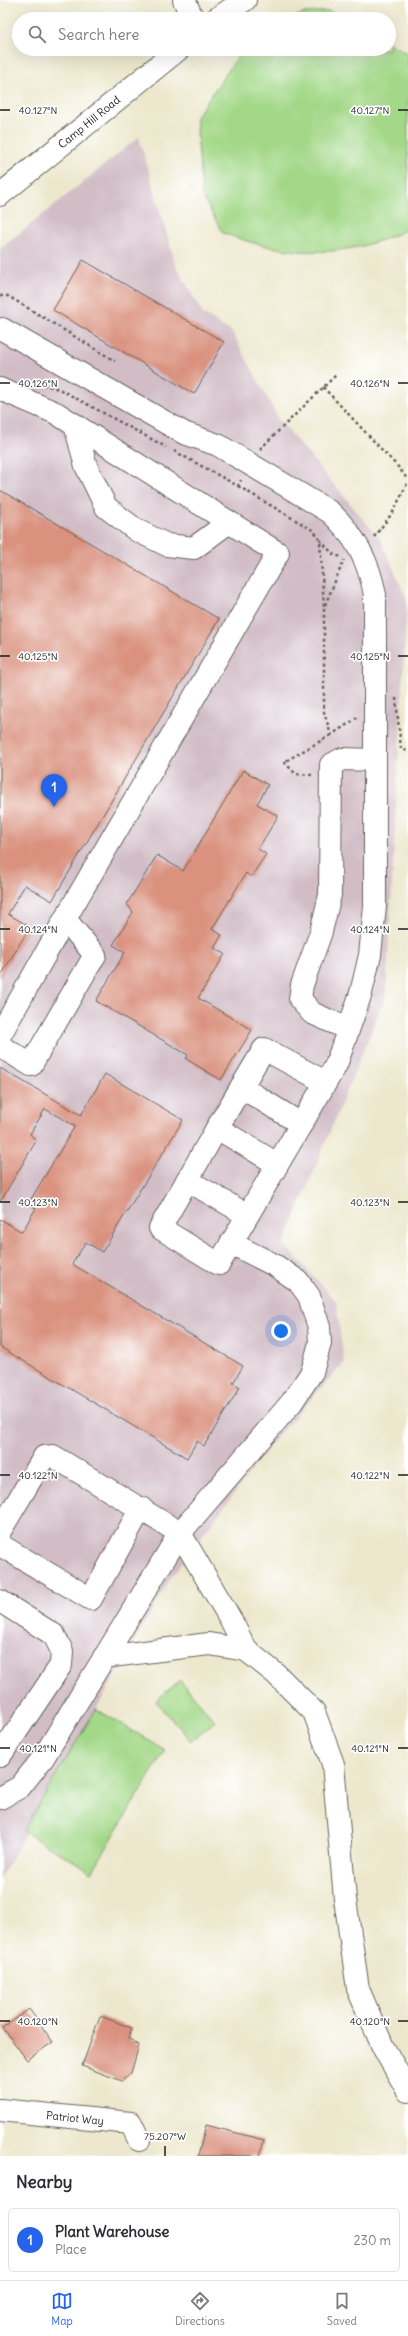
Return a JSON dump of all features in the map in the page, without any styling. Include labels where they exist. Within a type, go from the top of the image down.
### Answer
[{"type":"street","points":[[184,0],[190,12]]},
{"type":"street","points":[[227,12],[245,0]]},
{"type":"street","name":"Camp Hill Road","points":[[0,194],[170,56]]},
{"type":"street","points":[[2,329],[184,433],[218,446],[330,512],[345,526],[367,563],[374,587],[374,928],[361,993],[336,1065],[219,1264],[160,1228],[241,1086],[264,1049],[325,1082]]},
{"type":"street","points":[[0,389],[56,413],[278,553],[65,919],[0,1035]]},
{"type":"street","points":[[75,425],[86,466],[106,507],[136,530],[167,545],[194,548],[229,522]]},
{"type":"street","points":[[348,1029],[312,1012],[300,999],[302,985],[322,932],[330,895],[331,765],[342,759],[375,760]]},
{"type":"street","points":[[0,1046],[31,1066],[94,955],[65,919]]},
{"type":"street","points":[[241,1086],[301,1124]]},
{"type":"street","points":[[217,1128],[277,1164]]},
{"type":"street","points":[[187,1180],[247,1215]]},
{"type":"street","points":[[0,1798],[20,1787],[43,1758],[180,1533],[305,1385],[312,1372],[318,1351],[319,1327],[315,1310],[309,1296],[298,1281],[276,1266],[231,1243]]},
{"type":"street","points":[[0,1531],[44,1457],[53,1456],[142,1508],[180,1533],[231,1620],[246,1650],[276,1674],[314,1712],[333,1764],[345,1899],[358,1989],[383,2047],[408,2091]]},
{"type":"street","points":[[0,1545],[90,1599],[142,1508]]},
{"type":"street","points":[[0,1601],[54,1635],[62,1651],[61,1665],[0,1756]]},
{"type":"street","points":[[104,1657],[209,1644],[246,1650]]},
{"type":"street","name":"Patriot Way","points":[[0,2110],[131,2123],[139,2140]]},
{"type":"path","points":[[0,296],[8,296],[115,361]]},
{"type":"path","points":[[337,374],[323,387],[399,468],[408,481],[392,512],[373,538]]},
{"type":"path","points":[[238,486],[314,531],[334,556],[340,558],[346,556],[324,608]]},
{"type":"path","points":[[320,540],[324,608],[324,712],[331,735]]},
{"type":"path","points":[[331,775],[296,774],[284,762],[331,735],[375,707],[396,697],[401,748],[408,751]]},
{"type":"shaded area","points":[[139,137],[176,266],[203,314],[232,332],[279,420],[381,540],[407,600],[386,995],[284,1244],[336,1301],[344,1363],[273,1441],[170,1579],[0,1879],[0,249]]},
{"type":"green space","points":[[396,47],[408,53],[408,229],[384,239],[361,246],[316,252],[271,247],[223,233],[202,196],[196,117],[238,56],[396,56]]},
{"type":"green space","points":[[180,1680],[215,1721],[191,1741],[156,1701]]},
{"type":"green space","points":[[96,1709],[165,1750],[92,1872],[23,1831]]},
{"type":"building","points":[[83,260],[224,342],[194,394],[53,310]]},
{"type":"building","points":[[0,490],[219,619],[52,901],[25,885],[8,914],[30,927],[0,977]]},
{"type":"building","points":[[243,770],[268,785],[257,804],[278,816],[258,849],[266,854],[251,877],[246,873],[212,929],[222,935],[214,948],[225,954],[198,998],[252,1030],[221,1080],[186,1059],[188,1055],[96,1001],[125,952],[113,945],[133,912],[127,904],[157,855],[183,871]]},
{"type":"building","points":[[0,1068],[81,1115],[105,1074],[183,1120],[102,1252],[86,1242],[72,1264],[243,1366],[233,1383],[240,1387],[204,1446],[197,1441],[187,1458],[0,1347],[0,1219],[22,1232],[36,1208],[28,1204],[75,1126],[45,1109],[30,1134],[36,1141],[0,1202]]},
{"type":"building","points":[[29,2009],[53,2042],[27,2060],[3,2028]]},
{"type":"building","points":[[100,2016],[132,2028],[128,2038],[139,2045],[131,2073],[122,2081],[82,2066]]},
{"type":"building","points":[[206,2125],[264,2140],[260,2156],[198,2156]]},
{"type":"place","name":"Plant Warehouse","points":[[54,807]]}]
